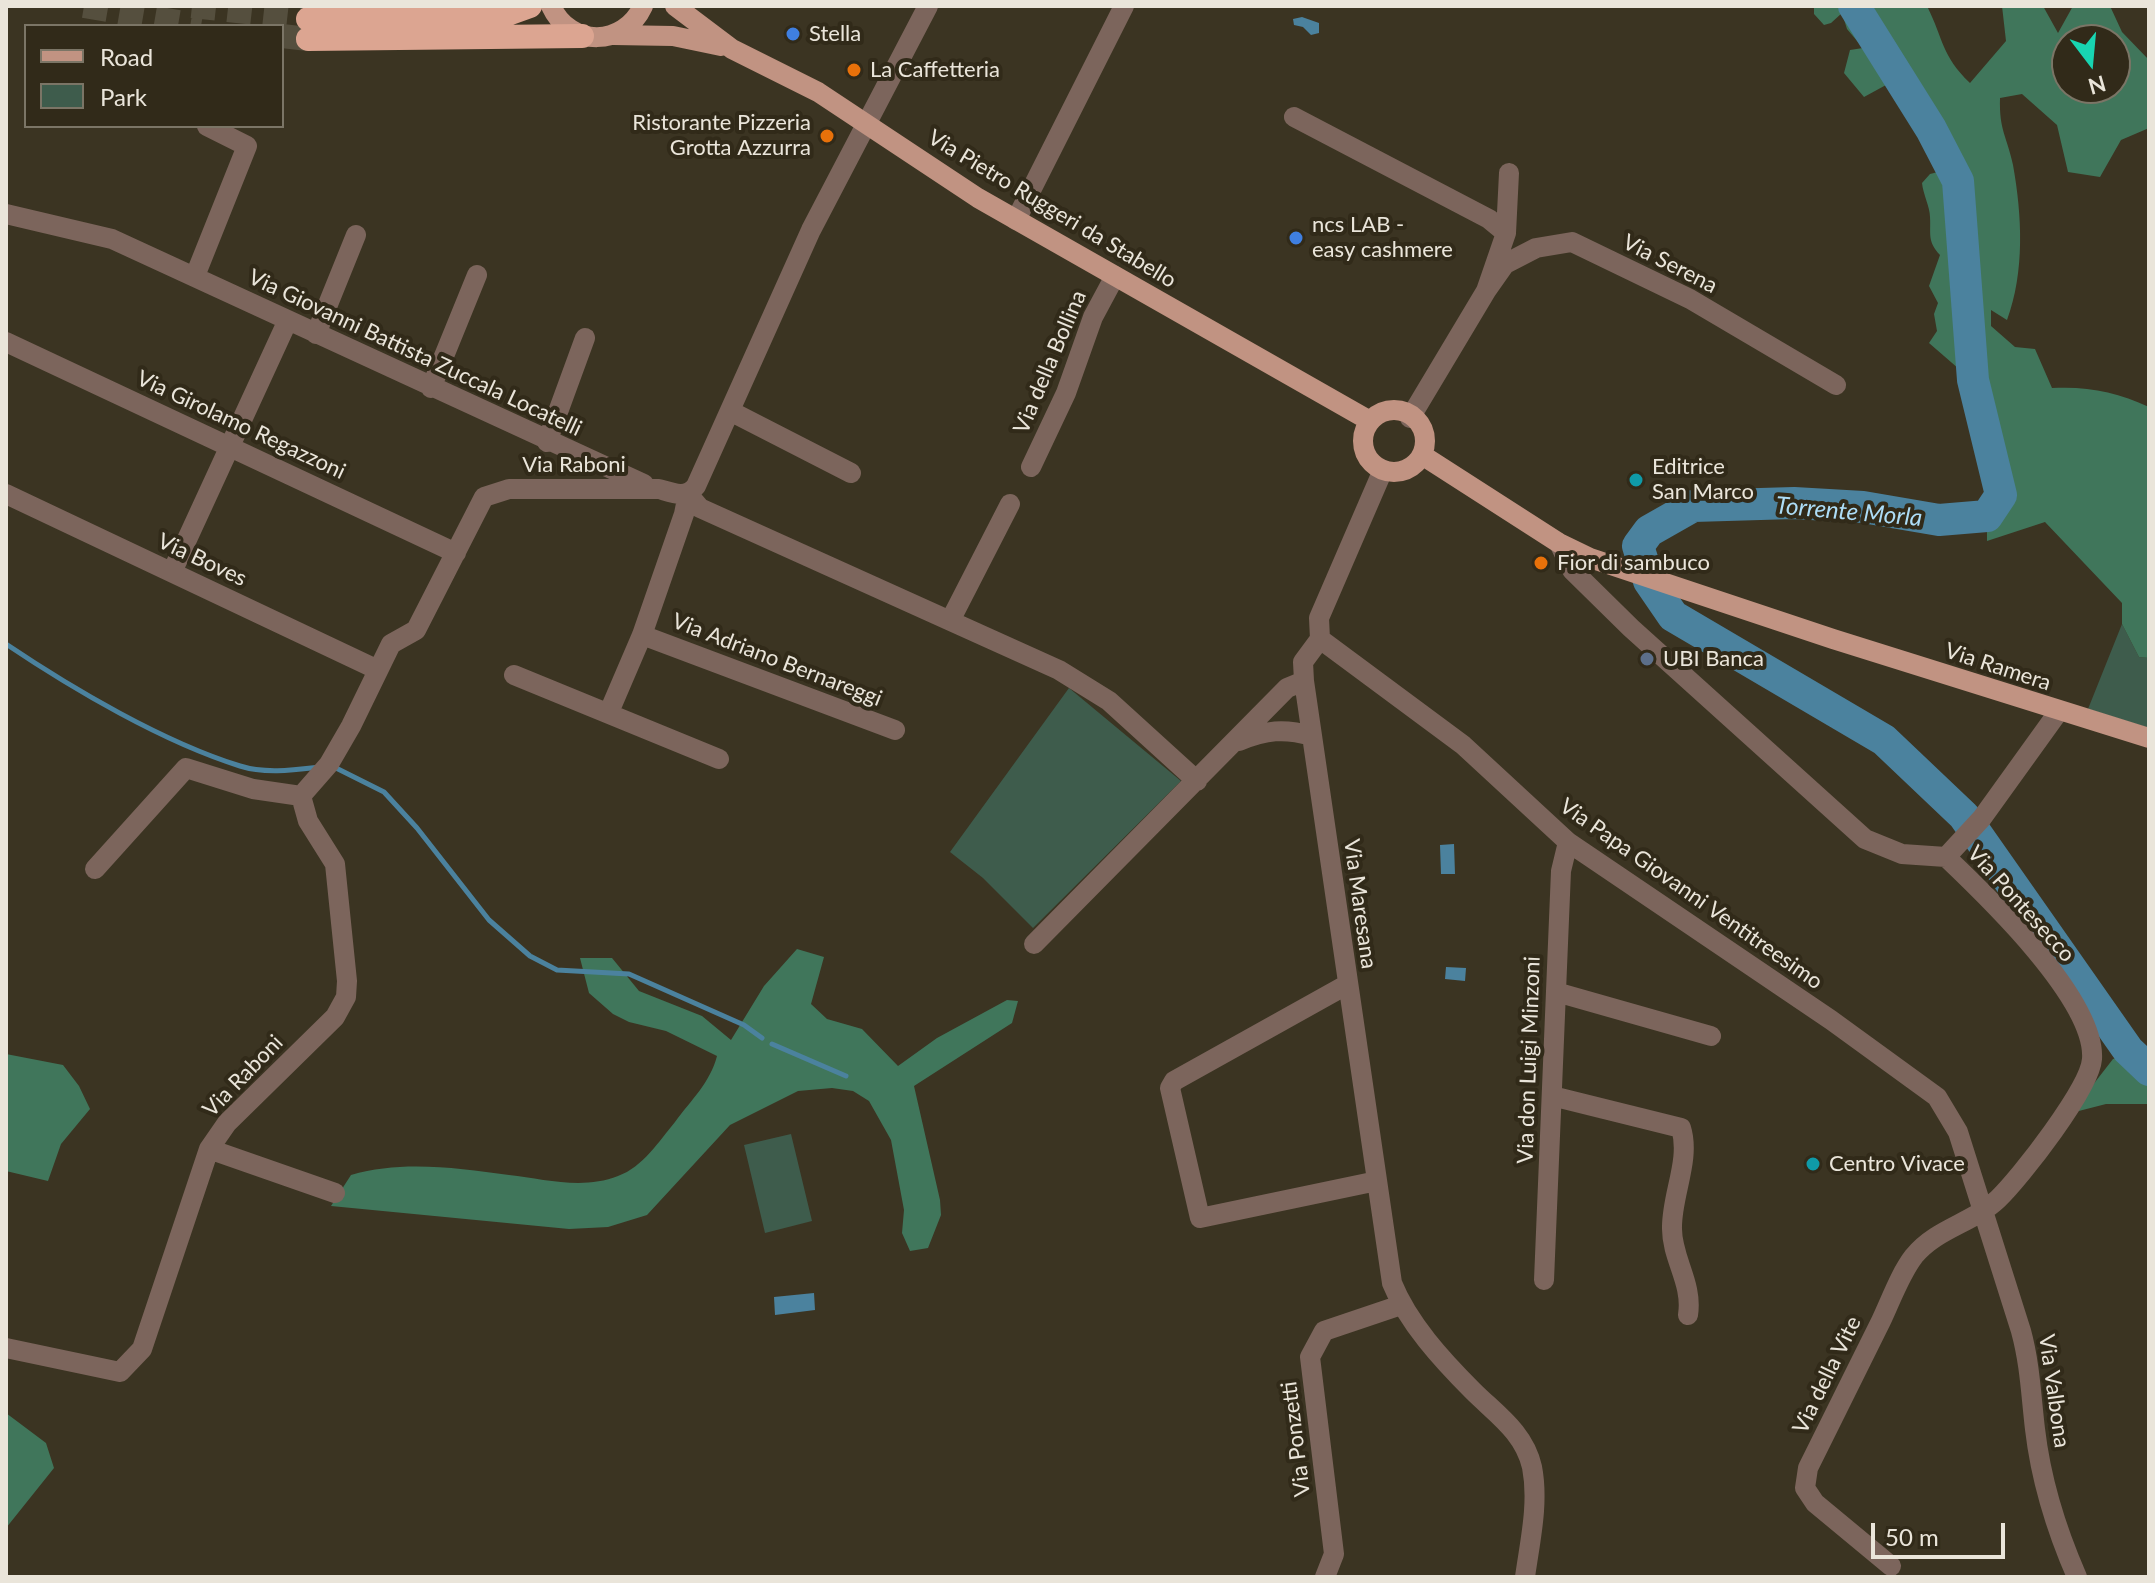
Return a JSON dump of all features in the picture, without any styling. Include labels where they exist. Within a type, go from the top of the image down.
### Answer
[{"type":"highway","points":[[530,6],[505,15],[308,29],[582,36]]},
{"type":"main road","points":[[551,6],[562,23],[582,36],[690,38],[732,49]]},
{"type":"main road","points":[[614,35],[634,21],[643,6]]},
{"type":"main road","name":"Via Pietro Ruggeri da Stabello","points":[[675,6],[732,49],[818,92],[1016,220],[1370,421]]},
{"type":"main road","points":[[1392,409],[1410,416],[1423,428],[1422,455],[1407,469],[1383,470],[1373,464],[1363,449],[1364,431],[1370,421],[1392,409]]},
{"type":"main road","name":"Via Pontesecco","points":[[1422,455],[1559,543],[1619,569],[1833,639]]},
{"type":"main road","name":"Via Ramera","points":[[1833,639],[2149,738]]},
{"type":"street","points":[[609,712],[642,635],[684,514],[688,494],[696,486],[811,230],[928,6]]},
{"type":"street","points":[[1016,220],[1124,6]]},
{"type":"street","points":[[1294,117],[1489,219],[1506,233]]},
{"type":"street","points":[[195,276],[247,146],[211,128]]},
{"type":"street","points":[[1410,416],[1486,291],[1506,233],[1509,173]]},
{"type":"street","name":"Via Giovanni Battista Zuccala Locatelli","points":[[6,214],[112,239],[620,476],[659,489]]},
{"type":"street","points":[[316,334],[356,235]]},
{"type":"street","name":"Via Serena","points":[[1486,291],[1505,264],[1536,248],[1572,242],[1690,299],[1836,385]]},
{"type":"street","points":[[431,388],[477,275]]},
{"type":"street","name":"Via della Bollina","points":[[1031,467],[1066,393],[1093,317],[1115,276]]},
{"type":"street","points":[[172,572],[288,320]]},
{"type":"street","points":[[547,442],[585,338]]},
{"type":"street","name":"Via Girolamo Regazzoni","points":[[6,342],[456,553]]},
{"type":"street","points":[[730,411],[851,473]]},
{"type":"street","points":[[1320,639],[1319,618],[1383,470]]},
{"type":"street","name":"Via Raboni","points":[[6,1348],[120,1372],[142,1349],[209,1149],[227,1123],[335,1017],[346,997],[335,864],[308,821],[301,796],[336,751],[391,644],[416,630],[484,497],[509,489],[659,489],[688,494]]},
{"type":"street","name":"Via Boves","points":[[6,494],[376,669]]},
{"type":"street","points":[[688,494],[700,508],[943,615],[1059,670],[1109,701],[1197,781]]},
{"type":"street","points":[[943,615],[1010,504]]},
{"type":"street","name":"Via Pontesecco","points":[[1559,543],[1572,570],[1631,628],[1865,839],[1902,854],[1946,857],[1986,896],[2065,990],[2086,1026],[2092,1050],[2086,1077],[2044,1144],[1983,1211]]},
{"type":"street","name":"Via Adriano Bernareggi","points":[[642,635],[895,730]]},
{"type":"street","name":"Via Maresana","points":[[1320,639],[1303,662],[1304,681],[1392,1283],[1401,1305],[1472,1390],[1514,1429],[1527,1450],[1535,1494],[1525,1577]]},
{"type":"street","name":"Via Papa Giovanni Ventitreesimo","points":[[1320,639],[1463,745],[1568,842],[1831,1020],[1937,1097],[1958,1132],[1983,1211]]},
{"type":"street","points":[[514,675],[719,759]]},
{"type":"street","points":[[1034,944],[1287,688],[1304,681]]},
{"type":"street","points":[[1946,857],[1982,818],[2059,711]]},
{"type":"street","points":[[1285,729],[1309,714]]},
{"type":"street","points":[[1235,742],[1263,731],[1285,729],[1312,736]]},
{"type":"street","points":[[95,869],[186,768],[253,789],[301,796]]},
{"type":"street","name":"Via don Luigi Minzoni","points":[[1544,1280],[1561,871],[1568,842]]},
{"type":"street","points":[[1348,984],[1174,1081],[1170,1088],[1200,1218],[1377,1181]]},
{"type":"street","points":[[1556,992],[1711,1036]]},
{"type":"street","points":[[1552,1096],[1681,1128],[1684,1147],[1671,1227],[1690,1293],[1688,1315]]},
{"type":"street","points":[[209,1149],[335,1193]]},
{"type":"street","name":"Via della Vite","points":[[1891,1566],[1815,1503],[1805,1480],[1912,1260],[1942,1231],[1983,1211]]},
{"type":"street","name":"Via Valbona","points":[[1983,1211],[2030,1363],[2035,1425],[2046,1490],[2077,1577]]},
{"type":"street","name":"Via Ponzetti","points":[[1325,1577],[1334,1554],[1310,1357],[1324,1331],[1401,1305]]},
{"type":"green space","points":[[1814,6],[1927,6],[1948,55],[1970,83],[2006,41],[2002,6],[2043,6],[2053,24],[2051,104],[2131,104],[2131,41],[2149,60],[2149,128],[2121,140],[2100,177],[2068,172],[2057,125],[2022,94],[2000,98],[2002,126],[2016,184],[2020,243],[2017,283],[2007,320],[1991,310],[1991,326],[2015,347],[2035,349],[2052,388],[2102,391],[2149,407],[2149,658],[2139,657],[2122,624],[2122,603],[2045,522],[1987,541],[1987,524],[2013,500],[1959,369],[1929,343],[1937,331],[1934,314],[1938,303],[1929,286],[1940,255],[1931,241],[1930,213],[1922,183],[1930,174],[1938,172],[1935,148],[1915,111],[1886,85],[1864,97],[1844,73],[1850,50],[1863,48],[1847,29],[1842,13],[1824,25],[1814,14]]},
{"type":"green space","points":[[2073,6],[2110,6],[2118,24],[2063,24]]},
{"type":"green space","points":[[2122,624],[2139,657],[2149,658],[2149,728],[2088,709]]},
{"type":"green space","points":[[1069,688],[1181,781],[1033,928],[983,878],[950,852]]},
{"type":"green space","points":[[797,949],[824,957],[811,1004],[827,1019],[862,1029],[898,1066],[937,1038],[1007,1000],[1018,1001],[1012,1023],[914,1086],[940,1200],[941,1215],[928,1248],[910,1251],[902,1233],[904,1210],[891,1140],[869,1101],[853,1091],[832,1088],[798,1091],[730,1125],[647,1215],[608,1227],[569,1229],[331,1206],[351,1175],[370,1170],[450,1168],[577,1183],[605,1180],[627,1172],[650,1153],[693,1099],[710,1075],[717,1056],[666,1031],[629,1022],[613,1014],[589,993],[580,958],[612,958],[639,991],[702,1016],[731,1040],[764,986]]},
{"type":"green space","points":[[2137,1051],[2149,1055],[2149,1104],[2106,1104],[2071,1113],[2113,1059]]},
{"type":"green space","points":[[6,1054],[63,1065],[79,1086],[90,1109],[61,1144],[48,1181],[6,1171]]},
{"type":"green space","points":[[791,1134],[812,1221],[765,1233],[744,1145]]},
{"type":"green space","points":[[6,1413],[46,1443],[54,1468],[6,1528]]},
{"type":"water","points":[[1302,17],[1319,23],[1319,33],[1311,35],[1303,27],[1294,25],[1293,19]]},
{"type":"water","points":[[1454,844],[1455,874],[1441,874],[1440,845]]},
{"type":"water","points":[[1446,967],[1466,968],[1465,981],[1445,979]]},
{"type":"water","points":[[814,1293],[815,1310],[775,1315],[774,1297]]},
{"type":"waterway","name":"Torrente Morla","points":[[1854,6],[1931,129],[1958,181],[1973,380],[2001,495],[1987,516],[1939,520],[1863,507],[1794,503],[1693,506],[1649,531],[1638,546],[1649,581],[1673,616],[1884,740],[1964,816],[2128,1050],[2149,1070]]},
{"type":"waterway","points":[[6,644],[119,713],[211,756],[259,770],[320,767]]},
{"type":"waterway","points":[[334,767],[384,792],[417,828],[489,920],[530,956],[557,970],[629,974],[744,1025],[762,1038]]},
{"type":"waterway","points":[[772,1044],[846,1076]]},
{"type":"tunnel","points":[[84,6],[189,24]]},
{"type":"tunnel","points":[[192,6],[308,19]]},
{"type":"tunnel","points":[[284,36],[308,39]]},
{"type":"place","name":"Stella","points":[[793,34]]},
{"type":"place","name":"La Caffetteria","points":[[854,70]]},
{"type":"place","name":"Ristorante Pizzeria Grotta Azzurra","points":[[827,136]]},
{"type":"place","name":"ncs LAB - easy cashmere","points":[[1296,238]]},
{"type":"place","name":"Editrice San Marco","points":[[1636,480]]},
{"type":"place","name":"Fior di sambuco","points":[[1541,563]]},
{"type":"place","name":"UBI Banca","points":[[1647,659]]},
{"type":"place","name":"Centro Vivace","points":[[1813,1164]]}]
